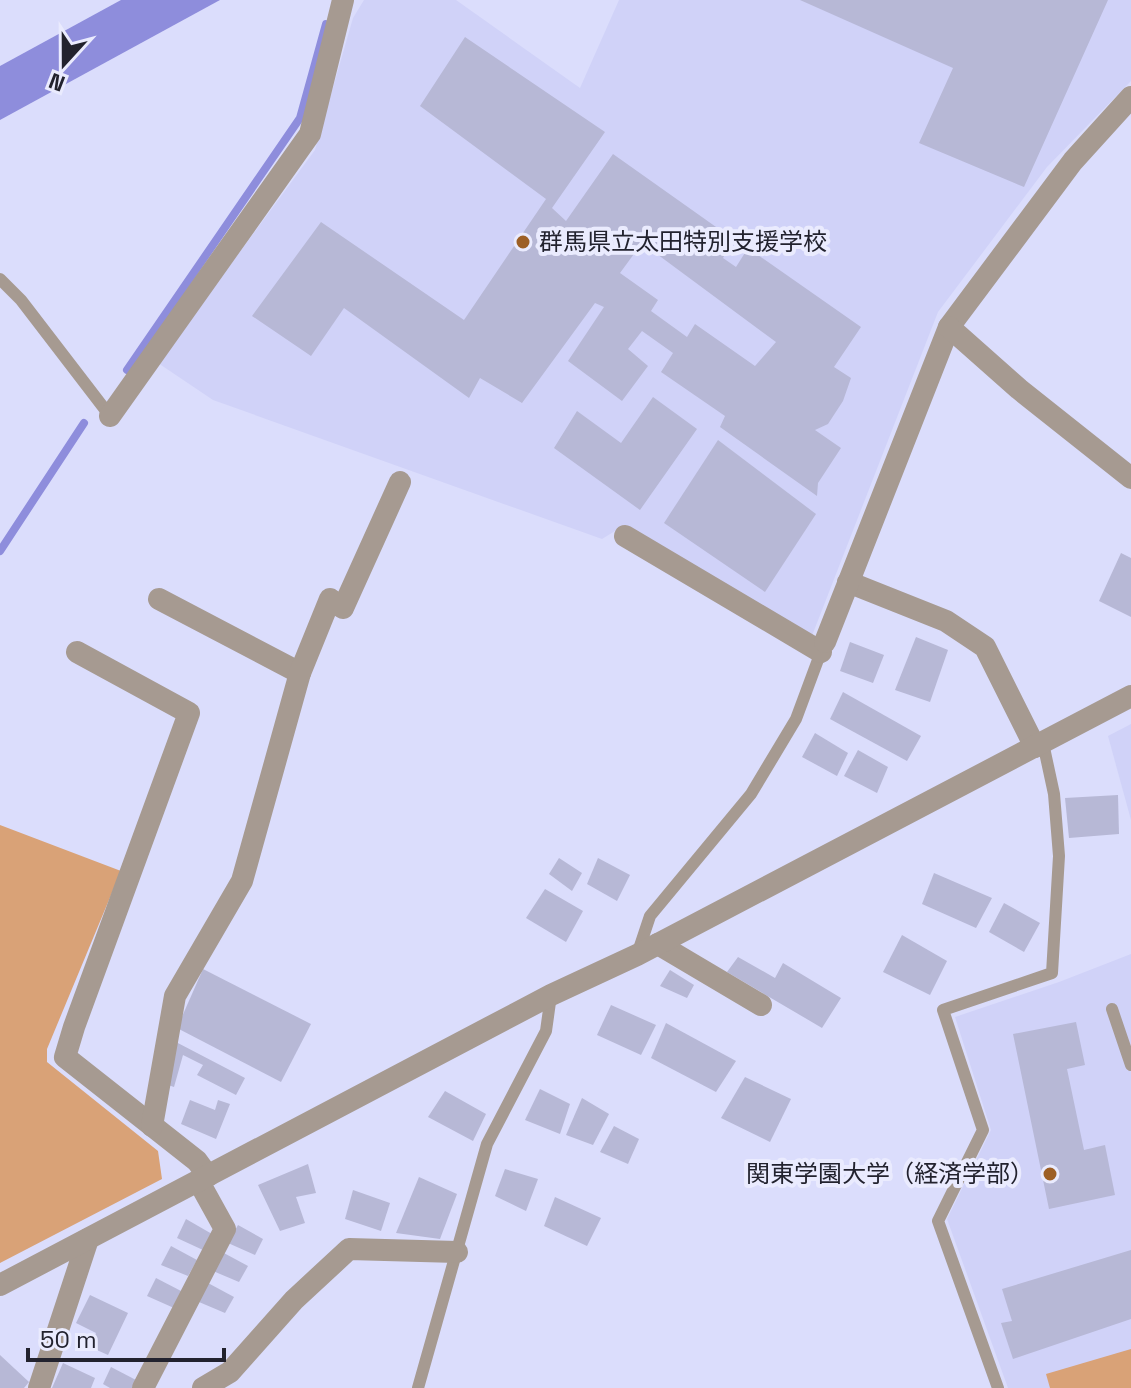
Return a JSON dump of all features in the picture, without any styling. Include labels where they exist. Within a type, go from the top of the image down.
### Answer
[{"type":"street","points":[[110,416],[310,134],[343,0]]},
{"type":"street","points":[[625,536],[823,647],[949,327],[1073,161],[1131,97]]},
{"type":"street","points":[[949,327],[1019,389],[1131,478]]},
{"type":"street","points":[[152,1126],[175,996],[242,881],[300,673],[330,599],[343,608],[400,482]]},
{"type":"street","points":[[848,582],[946,621],[985,647],[1039,745]]},
{"type":"street","points":[[159,599],[300,673]]},
{"type":"street","points":[[77,652],[189,713],[65,1057],[197,1161],[225,1229],[143,1388]]},
{"type":"street","points":[[0,1285],[551,995],[637,955],[1131,696]]},
{"type":"street","points":[[658,944],[761,1005]]},
{"type":"street","points":[[39,1388],[88,1239]]},
{"type":"street","points":[[203,1388],[230,1372],[294,1300],[349,1249],[457,1252]]},
{"type":"lane","points":[[0,279],[21,300],[110,416]]},
{"type":"lane","points":[[637,955],[650,916],[751,794],[796,719],[823,647]]},
{"type":"lane","points":[[998,1388],[938,1221],[983,1130],[943,1010],[1052,973],[1059,856],[1054,794],[1039,745]]},
{"type":"lane","points":[[418,1388],[487,1144],[546,1031],[551,995]]},
{"type":"lane","points":[[1112,1009],[1131,1065]]},
{"type":"shaded area","points":[[121,0],[220,0],[0,120],[0,66]]},
{"type":"shaded area","name":"群馬県立太田特別支援学校","points":[[364,0],[456,0],[580,88],[619,0],[1131,0],[1131,81],[1047,167],[938,312],[808,646],[669,559],[615,531],[602,539],[213,400],[158,363],[315,150],[353,18]]},
{"type":"shaded area","points":[[1131,724],[1131,820],[1108,736]]},
{"type":"shaded area","points":[[0,825],[121,871],[47,1049],[47,1062],[158,1151],[162,1179],[0,1263]]},
{"type":"shaded area","name":"関東学園大学（経済学部）","points":[[1131,954],[1131,1388],[1008,1388],[947,1219],[991,1130],[955,1017]]},
{"type":"shaded area","points":[[1131,1349],[1131,1388],[1050,1388],[1046,1374]]},
{"type":"building","points":[[800,0],[1108,0],[1024,187],[919,143],[953,68]]},
{"type":"building","points":[[465,37],[605,132],[552,208],[566,221],[613,154],[733,239],[723,258],[736,267],[748,248],[861,327],[834,367],[851,378],[843,401],[828,424],[815,430],[841,448],[818,483],[817,496],[720,427],[725,416],[661,372],[673,353],[642,331],[628,349],[648,366],[622,401],[568,361],[604,307],[595,303],[522,403],[480,378],[469,398],[344,308],[311,356],[252,316],[321,222],[464,320],[546,199],[420,106]],"holes":[[[642,243],[776,342],[755,366],[695,324],[687,337],[651,311],[658,300],[620,273]]]},
{"type":"building","points":[[653,397],[697,429],[640,510],[554,448],[577,411],[621,443]]},
{"type":"building","points":[[718,440],[816,514],[765,592],[664,523]]},
{"type":"building","points":[[1121,553],[1131,558],[1131,617],[1099,601]]},
{"type":"building","points":[[916,637],[948,650],[930,702],[895,690]]},
{"type":"building","points":[[850,642],[884,655],[873,683],[840,671]]},
{"type":"building","points":[[843,692],[921,736],[907,761],[830,719]]},
{"type":"building","points":[[815,733],[848,753],[837,776],[802,757]]},
{"type":"building","points":[[858,750],[888,767],[877,793],[844,776]]},
{"type":"building","points":[[1118,795],[1119,834],[1069,838],[1065,798]]},
{"type":"building","points":[[559,858],[582,873],[572,891],[549,874]]},
{"type":"building","points":[[598,858],[630,875],[617,901],[587,884]]},
{"type":"building","points":[[934,873],[992,898],[976,928],[922,904]]},
{"type":"building","points":[[545,889],[583,911],[566,942],[526,918]]},
{"type":"building","points":[[1004,903],[1040,923],[1024,952],[989,932]]},
{"type":"building","points":[[902,935],[947,961],[930,995],[883,972]]},
{"type":"building","points":[[738,957],[775,978],[783,963],[841,998],[822,1028],[727,972]]},
{"type":"building","points":[[203,969],[311,1024],[281,1082],[177,1028]]},
{"type":"building","points":[[670,970],[694,985],[687,998],[660,986]]},
{"type":"building","points":[[611,1005],[656,1025],[641,1055],[597,1035]]},
{"type":"building","points":[[1076,1022],[1085,1065],[1067,1069],[1084,1150],[1105,1145],[1115,1195],[1049,1209],[1013,1034]]},
{"type":"building","points":[[666,1023],[736,1061],[716,1092],[651,1058]]},
{"type":"building","points":[[174,1041],[245,1078],[236,1095],[197,1075],[203,1065],[183,1055],[174,1087],[162,1083]]},
{"type":"building","points":[[745,1077],[791,1099],[770,1142],[721,1118]]},
{"type":"building","points":[[540,1089],[570,1104],[560,1134],[525,1120]]},
{"type":"building","points":[[445,1091],[486,1114],[473,1141],[428,1117]]},
{"type":"building","points":[[582,1098],[609,1114],[593,1145],[566,1135]]},
{"type":"building","points":[[190,1100],[215,1110],[218,1100],[230,1104],[216,1139],[181,1124]]},
{"type":"building","points":[[614,1126],[639,1139],[628,1164],[600,1152]]},
{"type":"building","points":[[308,1164],[316,1193],[296,1197],[305,1223],[280,1231],[258,1185]]},
{"type":"building","points":[[505,1169],[538,1179],[526,1211],[495,1196]]},
{"type":"building","points":[[419,1177],[457,1194],[440,1239],[396,1233]]},
{"type":"building","points":[[353,1190],[390,1203],[381,1231],[345,1219]]},
{"type":"building","points":[[555,1197],[601,1218],[587,1246],[544,1226]]},
{"type":"building","points":[[186,1219],[212,1234],[203,1250],[177,1238]]},
{"type":"building","points":[[238,1225],[263,1239],[255,1255],[228,1243]]},
{"type":"building","points":[[171,1246],[197,1260],[188,1276],[161,1265]]},
{"type":"building","points":[[1131,1250],[1131,1319],[1013,1359],[1001,1323],[1012,1321],[1002,1289]]},
{"type":"building","points":[[222,1252],[248,1266],[239,1282],[213,1271]]},
{"type":"building","points":[[156,1278],[183,1292],[174,1308],[147,1296]]},
{"type":"building","points":[[208,1283],[234,1297],[225,1313],[199,1302]]},
{"type":"building","points":[[90,1295],[128,1313],[108,1355],[90,1347],[96,1333],[76,1323]]},
{"type":"building","points":[[0,1355],[29,1382],[24,1388],[0,1388]]},
{"type":"building","points":[[63,1363],[95,1378],[91,1388],[52,1388]]},
{"type":"building","points":[[111,1367],[136,1380],[132,1388],[110,1388],[103,1384]]},
{"type":"waterway","points":[[127,370],[300,118],[326,24]]},
{"type":"waterway","points":[[0,551],[84,423]]},
{"type":"place","name":"群馬県立太田特別支援学校","points":[[523,242]]},
{"type":"place","name":"関東学園大学（経済学部）","points":[[1050,1174]]}]
